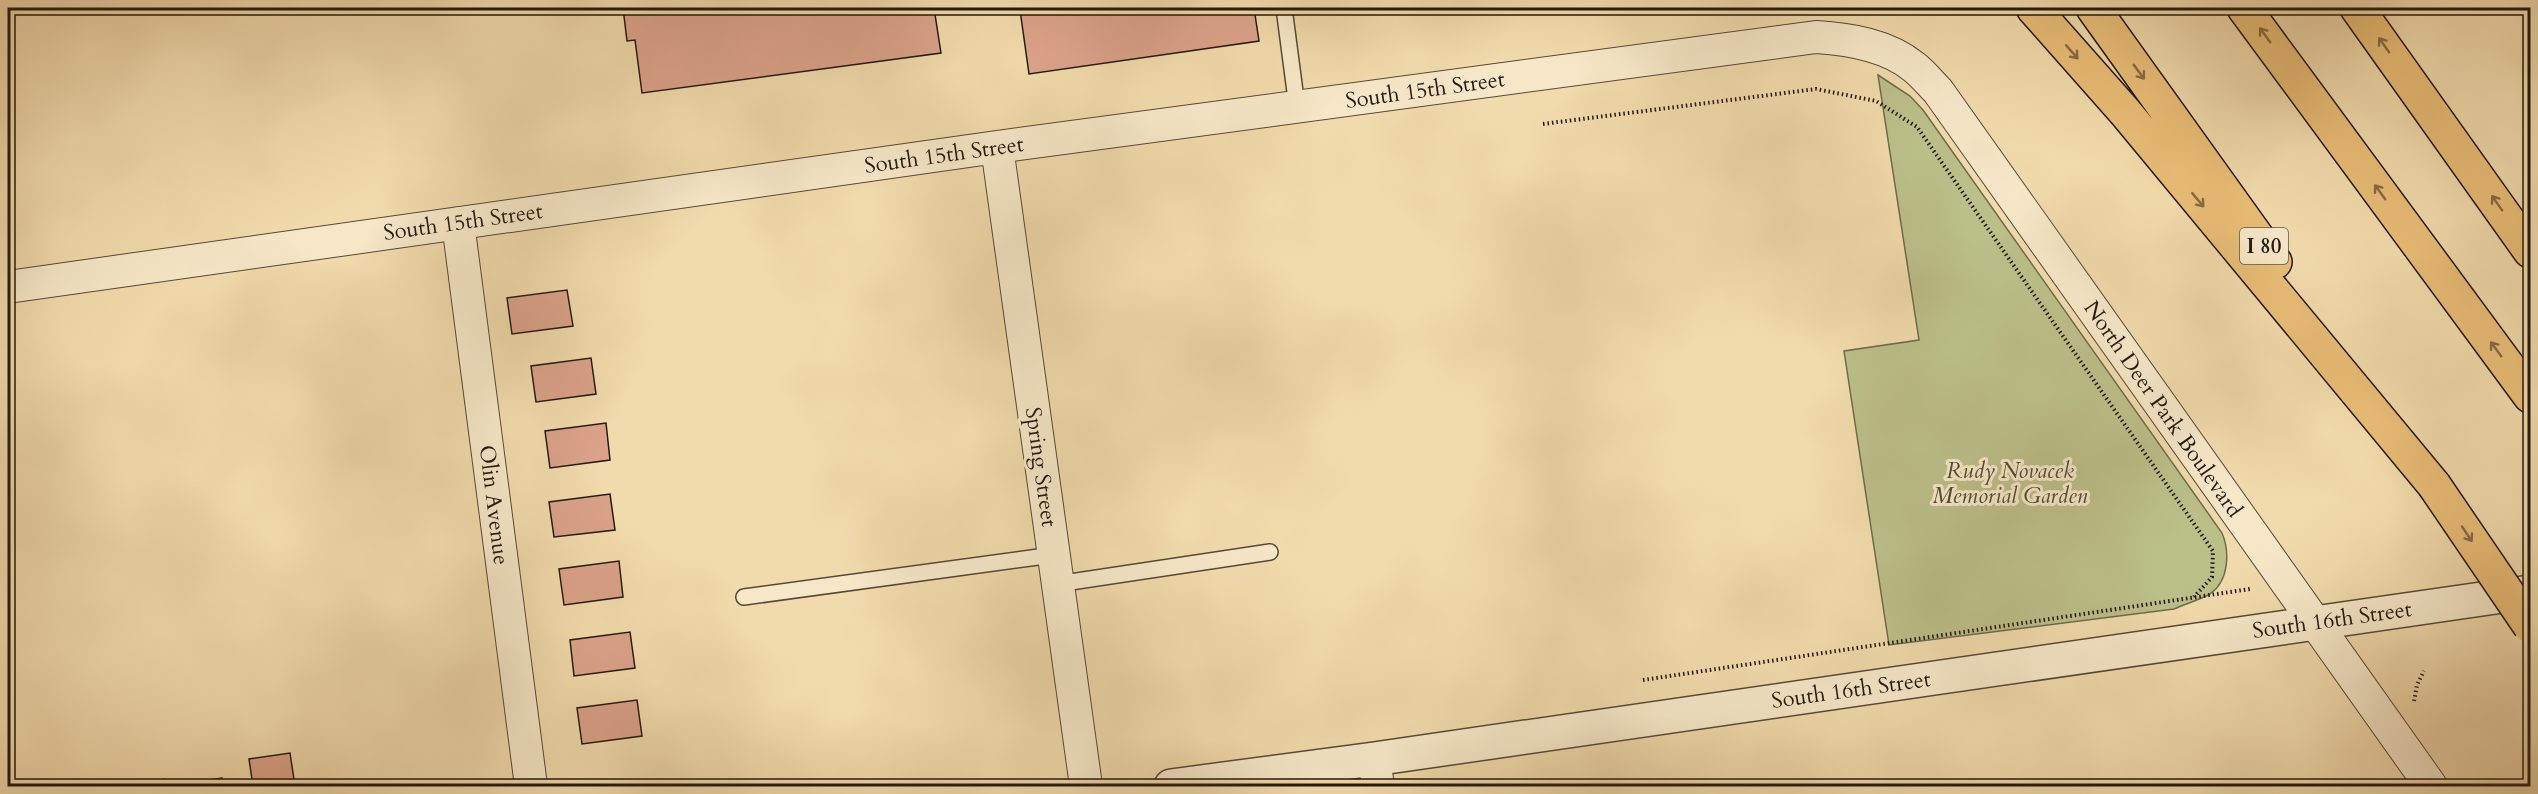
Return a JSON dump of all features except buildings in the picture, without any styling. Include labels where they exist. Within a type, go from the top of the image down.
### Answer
[{"type":"highway","points":[[2033,8],[2125,112],[2434,485]]},
{"type":"highway","name":"I 80","points":[[2093,8],[2434,485],[2530,626]]},
{"type":"highway","points":[[2244,8],[2530,396]]},
{"type":"highway","points":[[2357,8],[2530,251]]},
{"type":"street","name":"South 15th Street","points":[[8,287],[997,147],[1816,37],[1839,38],[1880,48]]},
{"type":"street","name":"North Deer Park Boulevard","points":[[1880,48],[1913,66],[1938,91],[2431,786]]},
{"type":"street","name":"Spring Street","points":[[997,147],[1086,786]]},
{"type":"street","name":"Olin Avenue","points":[[458,223],[531,786]]},
{"type":"street","name":"South 16th Street","points":[[1171,786],[1376,773],[2314,623],[2530,592]]},
{"type":"lane","points":[[1284,8],[1297,107]]},
{"type":"lane","points":[[744,597],[1269,552]]},
{"type":"path","points":[[1543,124],[1816,89],[1876,101],[1917,127],[2213,551],[2212,577],[2194,597]]},
{"type":"path","points":[[1643,680],[2286,583]]},
{"type":"green space","name":"Rudy Novacek Memorial Garden","points":[[1878,75],[1910,96],[1923,110],[2222,533],[2227,557],[2226,566],[2221,582],[2210,594],[2174,609],[1889,645],[1844,351],[1919,340]]}]
